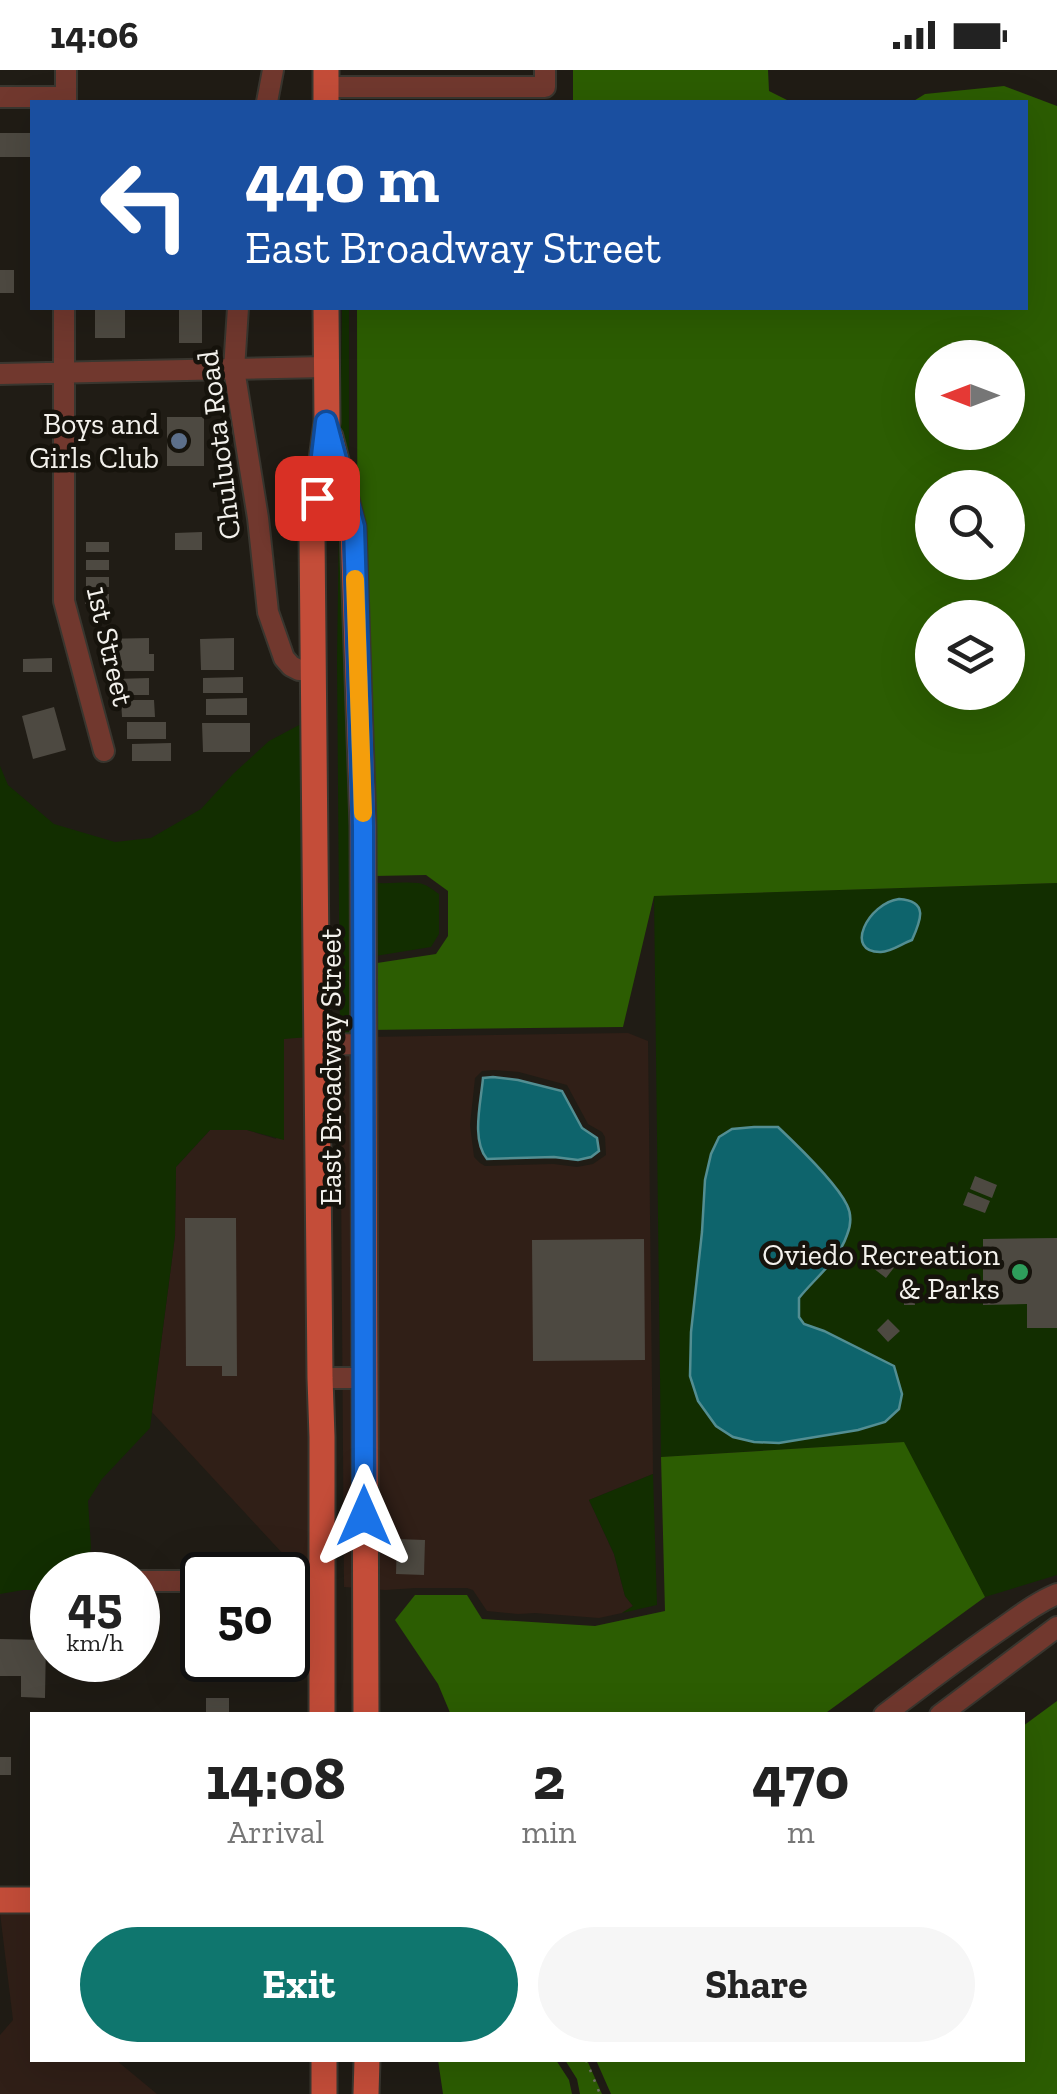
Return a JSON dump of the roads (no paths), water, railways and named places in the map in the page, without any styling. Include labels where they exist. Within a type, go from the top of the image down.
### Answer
[{"type":"main road","name":"East Broadway Street","points":[[322,1712],[312,535],[326,422],[326,310]]},
{"type":"main road","name":"East Broadway Street","points":[[326,422],[354,527],[363,826],[366,1712]]},
{"type":"main road","points":[[322,1580],[347,1599],[355,1622],[354,1712]]},
{"type":"main road","points":[[0,1900],[30,1900]]},
{"type":"main road","points":[[324,2062],[324,2094]]},
{"type":"main road","points":[[366,2094],[367,2062]]},
{"type":"street","points":[[0,97],[66,100],[66,70]]},
{"type":"street","points":[[267,100],[274,70]]},
{"type":"street","points":[[326,86],[545,78]]},
{"type":"street","name":"1st Street","points":[[64,310],[64,601],[104,751]]},
{"type":"street","name":"Chuluota Road","points":[[238,310],[234,369],[258,518],[268,612],[284,658],[300,670],[314,670]]},
{"type":"street","points":[[0,374],[326,367]]},
{"type":"street","points":[[316,1045],[363,1044]]},
{"type":"street","points":[[320,1378],[364,1378]]},
{"type":"street","points":[[310,1580],[322,1580]]},
{"type":"street","points":[[888,1712],[1044,1599],[1057,1594]]},
{"type":"street","points":[[944,1712],[1057,1627]]},
{"type":"water","points":[[899,899],[919,908],[920,919],[912,940],[885,952],[870,950],[863,945],[864,927],[878,909]]},
{"type":"water","points":[[483,1078],[562,1091],[582,1128],[597,1138],[599,1151],[578,1160],[487,1159],[479,1142],[478,1120]]},
{"type":"water","points":[[778,1127],[825,1175],[847,1205],[850,1224],[843,1244],[799,1298],[799,1317],[804,1324],[894,1366],[902,1394],[899,1409],[885,1422],[779,1443],[754,1442],[733,1437],[716,1426],[698,1401],[690,1376],[691,1332],[705,1180],[719,1137],[732,1129]]},
{"type":"place","name":"Boys and Girls Club","points":[[179,441]]},
{"type":"place","name":"Oviedo Recreation & Parks","points":[[1020,1272]]}]
